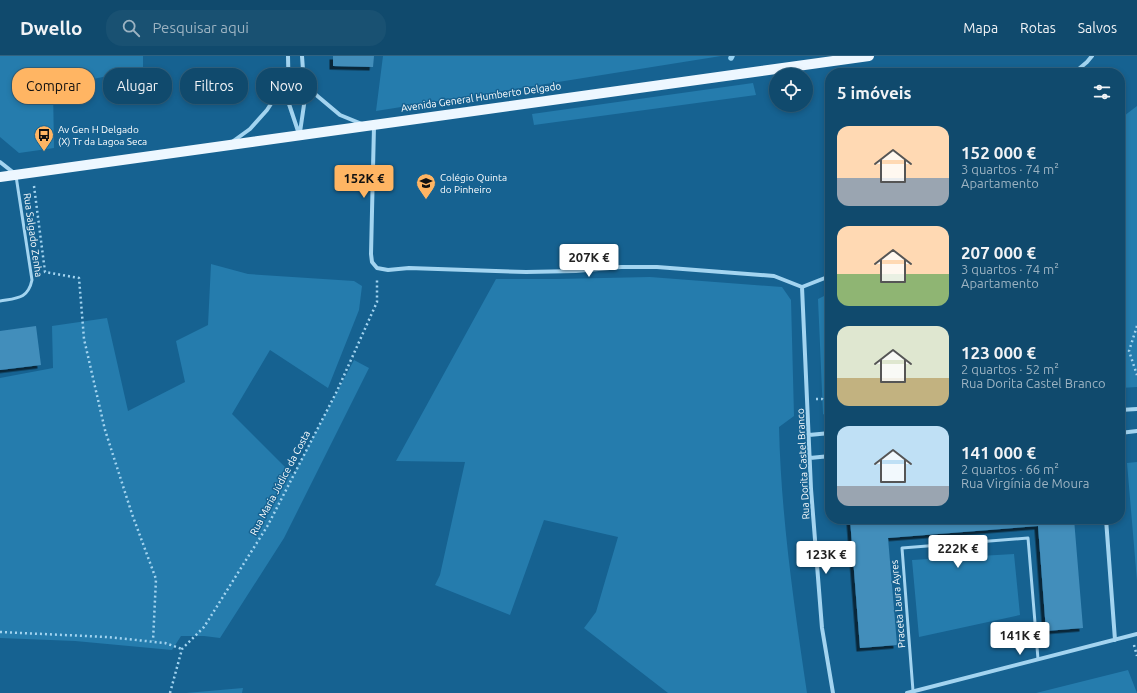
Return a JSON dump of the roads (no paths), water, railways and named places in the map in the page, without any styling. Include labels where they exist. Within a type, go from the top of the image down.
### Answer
[{"type":"main road","name":"Avenida General Humberto Delgado","points":[[0,176],[869,56]]},
{"type":"street","points":[[288,56],[289,68]]},
{"type":"street","points":[[302,56],[303,68]]},
{"type":"street","points":[[1079,68],[1092,56]]},
{"type":"street","points":[[317,96],[340,115],[364,125]]},
{"type":"street","points":[[229,144],[250,129],[271,104]]},
{"type":"street","points":[[290,104],[299,134]]},
{"type":"street","points":[[299,134],[304,104]]},
{"type":"street","points":[[374,124],[371,254],[372,262],[377,268],[388,270],[409,268],[526,272],[576,271],[621,267],[657,267],[774,276],[802,288],[825,278]]},
{"type":"street","points":[[0,162],[16,174]]},
{"type":"street","name":"Rua Dorita Castel Branco","points":[[802,288],[811,489],[822,628],[833,693]]},
{"type":"street","points":[[1125,410],[1137,409]]},
{"type":"street","points":[[1125,432],[1137,431]]},
{"type":"street","points":[[809,435],[825,433]]},
{"type":"street","points":[[810,458],[825,456]]},
{"type":"street","points":[[1106,524],[1115,640]]},
{"type":"street","points":[[907,693],[1137,634]]},
{"type":"lane","name":"Rua Salgado Zenha","points":[[0,301],[16,298],[26,294],[30,288],[32,280],[16,174]]},
{"type":"lane","name":"Praceta Laura Ayres","points":[[913,691],[902,548],[1028,538],[1038,660]]},
{"type":"place","name":"Av Gen H Delgado (X) Tr da Lagoa Seca","points":[[44,152]]},
{"type":"place","name":"Colégio Quinta do Pinheiro","points":[[426,200]]}]
